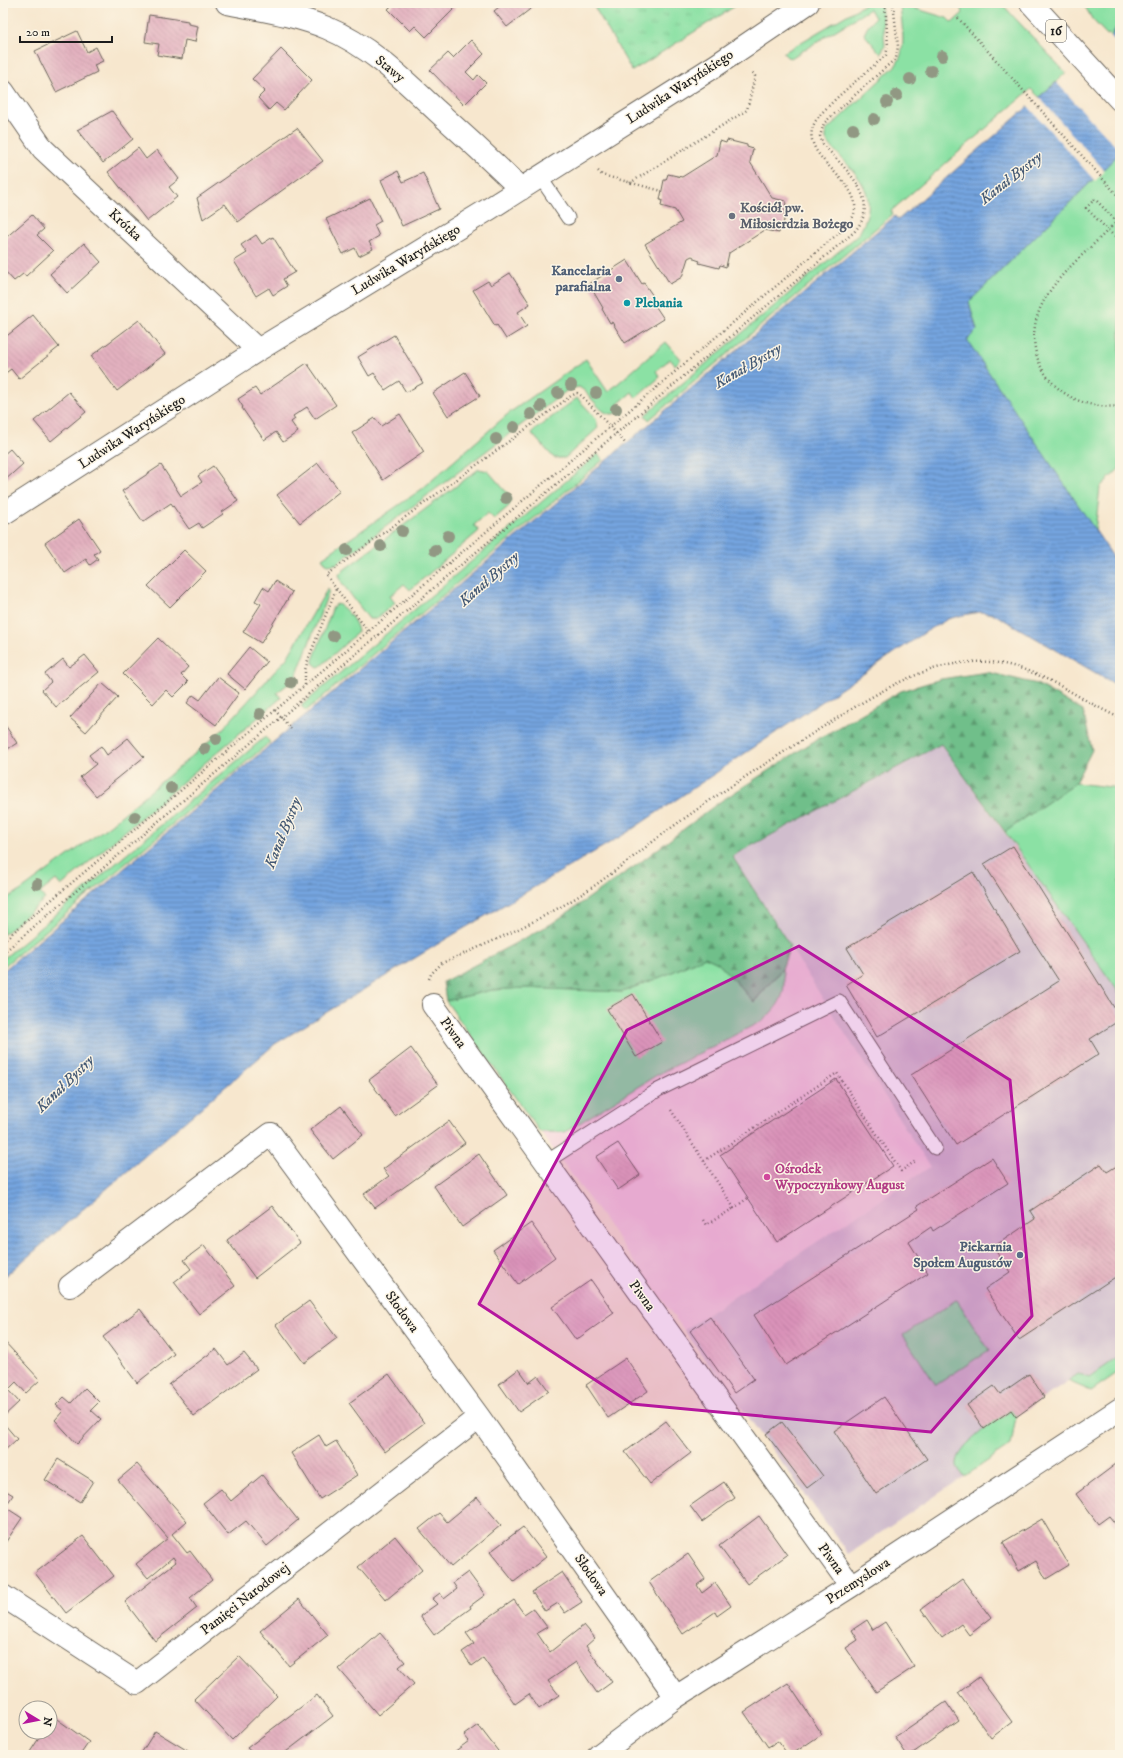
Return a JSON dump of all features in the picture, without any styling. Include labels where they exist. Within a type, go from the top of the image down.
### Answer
[{"type":"street","name":"Stawy","points":[[227,3],[290,15],[328,28],[357,44],[379,59],[404,80],[521,189]]},
{"type":"street","name":"Ludwika Waryńskiego","points":[[3,514],[258,350],[580,152],[739,50],[808,3]]},
{"type":"street","name":"16","points":[[1031,3],[1120,100]]},
{"type":"street","name":"Krótka","points":[[3,91],[43,149],[258,350]]},
{"type":"street","name":"Piwna","points":[[433,1005],[851,1586]]},
{"type":"street","name":"Słodowa","points":[[70,1286],[271,1134],[479,1417],[676,1696]]},
{"type":"street","name":"Przemysłowa","points":[[598,1755],[676,1696],[851,1586],[1120,1409]]},
{"type":"street","name":"Pamięci Narodowej","points":[[3,1596],[137,1684],[479,1417]]},
{"type":"lane","points":[[540,177],[568,218]]},
{"type":"lane","points":[[546,1162],[658,1090],[839,1001],[935,1148]]},
{"type":"path","points":[[3,941],[850,222],[854,212],[854,197],[813,146],[812,129],[820,114],[886,55],[888,46],[885,3]]},
{"type":"path","points":[[3,953],[858,227],[864,214],[863,193],[823,144],[820,136],[824,124],[896,58],[898,46],[893,3]]},
{"type":"path","points":[[958,18],[1120,198]]},
{"type":"path","points":[[630,183],[747,110],[755,76],[739,50]]},
{"type":"path","points":[[580,152],[602,175],[662,191]]},
{"type":"path","points":[[1120,242],[1086,208],[1095,199],[1119,220],[1057,282],[1048,294],[1041,306],[1035,333],[1035,348],[1039,362],[1053,385],[1063,393],[1091,405],[1104,407],[1120,406]]},
{"type":"path","points":[[368,631],[326,575],[571,396],[577,393],[582,396],[626,444]]},
{"type":"path","points":[[305,685],[305,670],[308,660],[336,588]]},
{"type":"path","points":[[433,1005],[426,988],[431,974],[442,963],[528,924],[570,902],[684,818],[750,773],[900,681],[940,666],[990,662],[1020,669],[1050,681],[1093,706],[1120,718]]},
{"type":"path","points":[[275,710],[291,728]]},
{"type":"path","points":[[704,1161],[837,1073],[901,1171],[935,1148]]},
{"type":"path","points":[[658,1090],[734,1208]]},
{"type":"path","points":[[703,1220],[706,1225],[748,1198]]},
{"type":"highlighted area","points":[[799,946],[1010,1080],[1032,1316],[931,1432],[632,1404],[479,1304],[627,1030]]},
{"type":"shaded area","points":[[941,744],[1120,994],[1120,1371],[1091,1391],[1068,1381],[1016,1417],[1011,1445],[849,1554],[684,1330],[930,1167],[732,856]]},
{"type":"shaded area","points":[[732,856],[931,1167],[684,1330],[446,1001]]},
{"type":"green space","points":[[592,3],[740,3],[632,71]]},
{"type":"green space","points":[[867,3],[881,4],[885,45],[881,54],[864,34],[869,24],[875,18],[870,9],[791,58],[787,57],[783,53]]},
{"type":"green space","points":[[957,3],[1001,3],[1066,73],[1039,97],[1031,89],[891,211],[893,214],[649,420],[645,415],[858,235],[866,220],[868,206],[867,194],[862,183],[826,140],[826,131],[896,65],[900,58],[903,43],[900,4],[947,18],[952,23],[963,13]]},
{"type":"green space","points":[[1078,3],[1120,3],[1120,20],[1111,37],[1109,34],[1107,35],[1092,19],[1086,8]]},
{"type":"green space","points":[[1120,153],[1120,260],[1117,263],[1120,266],[1120,468],[1100,487],[1095,532],[966,340],[977,330],[969,302]]},
{"type":"green space","points":[[666,342],[681,359],[675,365],[670,359],[656,371],[660,377],[636,398],[632,392],[618,404],[622,409],[616,413],[610,414],[600,409],[587,393],[579,387],[569,389],[336,564],[327,565],[322,558],[422,489],[509,413],[586,359],[608,392]]},
{"type":"green space","points":[[577,398],[596,418],[598,428],[565,458],[554,458],[532,432]]},
{"type":"green space","points":[[598,454],[603,460],[306,711],[301,706]]},
{"type":"green space","points":[[479,469],[488,471],[509,495],[511,499],[509,506],[494,519],[488,513],[474,525],[479,531],[410,590],[404,584],[390,596],[395,603],[376,619],[369,619],[342,583],[339,575],[341,572]]},
{"type":"green space","points":[[328,588],[329,591],[293,687],[289,683],[277,693],[281,698],[61,886],[56,880],[40,893],[45,899],[3,935],[3,900],[20,891],[110,825],[218,734],[287,658]]},
{"type":"green space","points":[[337,604],[344,608],[350,616],[356,625],[358,632],[321,666],[318,667],[313,663],[313,660],[333,607]]},
{"type":"green space","points":[[987,672],[1037,684],[1083,711],[1092,750],[1075,783],[1005,832],[941,744],[732,856],[790,946],[782,969],[754,1002],[718,963],[705,957],[668,974],[622,992],[525,988],[492,990],[446,1001],[443,982],[551,924],[638,864],[718,803],[811,743],[901,691],[941,679]]},
{"type":"green space","points":[[265,737],[270,742],[3,967],[3,959]]},
{"type":"green space","points":[[1075,783],[1120,788],[1120,994],[1005,832]]},
{"type":"green space","points":[[705,957],[718,963],[754,1002],[782,969],[784,978],[783,992],[774,1010],[762,1021],[657,1075],[565,1132],[540,1132],[446,1001],[492,990],[525,988],[622,992],[668,974]]},
{"type":"green space","points":[[957,1300],[989,1350],[936,1385],[903,1335]]},
{"type":"green space","points":[[1120,1356],[1120,1371],[1091,1391],[1068,1381],[1078,1374],[1090,1377]]},
{"type":"green space","points":[[1011,1410],[1016,1417],[1011,1445],[964,1477],[957,1466],[958,1459],[962,1451],[978,1435]]},
{"type":"water","name":"Kanał Bystry","points":[[1120,20],[1120,153],[969,302],[977,330],[967,340],[1120,567],[1120,687],[994,614],[980,612],[948,619],[927,631],[628,832],[446,939],[275,1044],[3,1278],[3,971],[895,216],[898,220],[1039,97],[1111,37]]},
{"type":"pier","points":[[1110,35],[1120,47],[1120,151],[1056,82]]},
{"type":"pier","points":[[1038,96],[1105,171],[1095,181],[1027,105]]},
{"type":"building","points":[[395,3],[450,3],[455,8],[426,37],[415,26],[410,31],[388,9]]},
{"type":"building","points":[[504,3],[538,3],[507,27],[494,11]]},
{"type":"building","points":[[149,15],[188,21],[188,24],[198,26],[195,42],[185,40],[182,59],[157,55],[159,44],[145,42]]},
{"type":"building","points":[[77,31],[87,52],[96,47],[103,61],[94,65],[97,72],[56,92],[35,51]]},
{"type":"building","points":[[471,40],[484,54],[466,72],[474,80],[478,75],[486,83],[464,105],[430,70],[448,53],[453,58]]},
{"type":"building","points":[[281,49],[312,80],[284,110],[276,103],[269,110],[258,98],[265,91],[252,79]]},
{"type":"building","points":[[112,111],[133,139],[103,163],[77,130]]},
{"type":"building","points":[[297,128],[323,161],[238,222],[225,204],[203,219],[197,198]]},
{"type":"building","name":"Kościół pw. Miłosierdzia Bożego","points":[[727,140],[747,145],[747,147],[753,149],[750,162],[772,198],[786,201],[783,228],[780,227],[779,233],[765,230],[729,253],[726,267],[720,265],[719,268],[699,263],[700,261],[694,259],[692,256],[688,258],[682,277],[670,284],[645,244],[682,222],[675,210],[661,206],[662,200],[660,200],[664,180],[666,180],[668,174],[682,177],[717,155],[720,141],[726,143]]},
{"type":"building","points":[[138,148],[146,159],[157,150],[179,179],[169,187],[177,197],[147,221],[108,172]]},
{"type":"building","points":[[398,171],[403,182],[423,173],[439,209],[402,226],[381,180]]},
{"type":"building","points":[[370,198],[381,221],[374,225],[379,236],[369,242],[373,249],[359,256],[355,248],[343,254],[326,219]]},
{"type":"building","points":[[32,215],[44,229],[37,235],[53,251],[26,276],[23,274],[14,281],[3,269],[3,259],[6,256],[3,252],[3,240]]},
{"type":"building","points":[[256,235],[262,244],[273,237],[295,272],[283,279],[287,286],[273,295],[269,288],[256,296],[234,261],[247,253],[241,245]]},
{"type":"building","points":[[84,243],[101,262],[67,293],[50,274]]},
{"type":"building","name":"Plebania","points":[[627,260],[642,284],[644,283],[653,296],[650,298],[664,319],[625,343],[612,322],[610,323],[589,284]]},
{"type":"building","points":[[510,273],[530,304],[518,312],[527,326],[506,339],[497,325],[495,326],[473,290],[488,281],[491,285]]},
{"type":"building","points":[[33,315],[59,347],[19,379],[11,369],[3,375],[3,339]]},
{"type":"building","points":[[139,320],[165,354],[117,391],[91,356]]},
{"type":"building","points":[[394,335],[423,383],[406,392],[399,381],[385,390],[374,373],[369,376],[358,357]]},
{"type":"building","points":[[307,363],[336,405],[315,419],[307,407],[293,416],[295,419],[291,422],[298,432],[283,442],[276,432],[264,440],[242,408],[243,407],[238,399],[255,388],[260,395]]},
{"type":"building","points":[[465,372],[480,396],[448,416],[433,393]]},
{"type":"building","points":[[69,392],[86,412],[51,441],[34,421]]},
{"type":"building","points":[[400,414],[424,452],[383,480],[352,433],[375,418],[381,426]]},
{"type":"building","points":[[10,449],[23,464],[3,482],[3,455]]},
{"type":"building","points":[[318,463],[340,491],[300,523],[277,495]]},
{"type":"building","points":[[161,465],[181,496],[202,482],[198,476],[213,466],[238,501],[222,512],[223,514],[202,528],[199,523],[189,529],[171,503],[143,522],[122,491]]},
{"type":"building","points":[[79,519],[100,550],[94,554],[98,559],[90,565],[86,559],[65,573],[45,543]]},
{"type":"building","points":[[184,550],[206,571],[170,607],[148,586]]},
{"type":"building","points":[[275,581],[292,592],[261,643],[243,632],[261,604],[255,601],[263,587],[269,591]]},
{"type":"building","points":[[158,638],[188,667],[181,675],[188,682],[173,697],[166,690],[153,704],[123,674]]},
{"type":"building","points":[[249,647],[267,662],[245,689],[227,674]]},
{"type":"building","points":[[85,655],[99,672],[56,707],[42,690],[51,682],[45,674],[63,659],[69,667]]},
{"type":"building","points":[[218,677],[239,693],[216,725],[187,703],[193,695],[200,700]]},
{"type":"building","points":[[102,683],[118,697],[86,732],[70,718]]},
{"type":"building","points":[[3,722],[17,743],[3,752]]},
{"type":"building","points":[[128,738],[144,757],[96,796],[80,777],[96,764],[89,755],[101,746],[107,755]]},
{"type":"building","points":[[1013,846],[1120,1017],[1120,1020],[1090,1039],[1099,1054],[956,1145],[911,1075],[1059,981],[984,864]]},
{"type":"building","points":[[973,872],[1020,951],[877,1037],[846,985],[863,974],[847,948]]},
{"type":"building","points":[[633,994],[662,1042],[636,1057],[607,1009]]},
{"type":"building","points":[[411,1048],[438,1085],[395,1116],[369,1080]]},
{"type":"building","points":[[836,1079],[893,1166],[777,1242],[720,1155]]},
{"type":"building","points":[[341,1106],[363,1135],[333,1159],[310,1130]]},
{"type":"building","points":[[449,1121],[465,1143],[375,1208],[364,1194],[389,1176],[383,1169]]},
{"type":"building","points":[[618,1143],[640,1175],[618,1190],[596,1157]]},
{"type":"building","points":[[479,1154],[507,1195],[462,1227],[434,1186]]},
{"type":"building","points":[[992,1158],[1008,1183],[933,1231],[931,1227],[909,1242],[928,1273],[786,1365],[754,1315],[919,1209],[917,1206]]},
{"type":"building","points":[[1101,1164],[1107,1172],[1120,1164],[1120,1274],[1019,1340],[985,1289],[1010,1272],[993,1247],[1035,1219],[1030,1211]]},
{"type":"building","points":[[272,1206],[300,1243],[255,1278],[227,1240]]},
{"type":"building","points":[[531,1223],[555,1257],[518,1284],[493,1250]]},
{"type":"building","points":[[204,1245],[235,1286],[199,1314],[174,1282],[191,1269],[184,1260]]},
{"type":"building","points":[[591,1280],[614,1313],[576,1340],[552,1307]]},
{"type":"building","points":[[309,1301],[337,1338],[304,1363],[276,1325]]},
{"type":"building","points":[[140,1309],[174,1354],[137,1383],[103,1337]]},
{"type":"building","points":[[710,1317],[754,1379],[734,1393],[690,1331]]},
{"type":"building","points":[[3,1340],[40,1380],[26,1393],[16,1382],[8,1390],[19,1402],[3,1417]]},
{"type":"building","points":[[216,1349],[228,1365],[244,1353],[257,1369],[194,1416],[169,1384]]},
{"type":"building","points":[[626,1358],[648,1391],[608,1418],[586,1385]]},
{"type":"building","points":[[519,1369],[529,1383],[538,1376],[549,1391],[519,1412],[499,1384]]},
{"type":"building","points":[[389,1374],[424,1423],[385,1452],[349,1403]]},
{"type":"building","points":[[1029,1374],[1044,1397],[1016,1417],[1011,1410],[984,1429],[967,1405],[994,1386],[1000,1394]]},
{"type":"building","points":[[85,1388],[99,1402],[91,1410],[101,1419],[77,1444],[55,1420],[63,1411],[56,1405],[64,1397],[71,1403]]},
{"type":"building","points":[[884,1397],[927,1459],[876,1494],[834,1431]]},
{"type":"building","points":[[666,1421],[691,1453],[650,1484],[625,1452]]},
{"type":"building","points":[[782,1422],[823,1476],[807,1488],[766,1434]]},
{"type":"building","points":[[5,1425],[17,1439],[3,1452],[3,1427]]},
{"type":"building","points":[[319,1435],[326,1447],[336,1441],[357,1475],[320,1499],[291,1453]]},
{"type":"building","points":[[58,1459],[93,1481],[80,1502],[45,1480]]},
{"type":"building","points":[[137,1464],[187,1521],[172,1534],[187,1553],[190,1551],[212,1580],[190,1598],[197,1608],[155,1641],[125,1602],[176,1562],[173,1557],[148,1578],[136,1564],[168,1538],[118,1480]]},
{"type":"building","points":[[1116,1464],[1120,1469],[1120,1524],[1117,1526],[1109,1516],[1098,1524],[1076,1494]]},
{"type":"building","points":[[262,1475],[298,1520],[267,1546],[246,1521],[228,1535],[203,1503],[221,1489],[231,1501]]},
{"type":"building","points":[[724,1482],[735,1498],[702,1522],[690,1506]]},
{"type":"building","points":[[3,1489],[13,1495],[5,1507],[22,1518],[3,1546]]},
{"type":"building","points":[[477,1497],[501,1525],[451,1567],[419,1529],[439,1513],[447,1522]]},
{"type":"building","points":[[759,1516],[787,1555],[747,1584],[719,1546]]},
{"type":"building","points":[[1042,1519],[1069,1565],[1046,1579],[1036,1561],[1019,1571],[1003,1542]]},
{"type":"building","points":[[523,1527],[546,1557],[514,1582],[490,1552]]},
{"type":"building","points":[[83,1536],[114,1576],[66,1613],[35,1573]]},
{"type":"building","points":[[395,1536],[422,1570],[386,1600],[358,1567]]},
{"type":"building","points":[[688,1554],[705,1579],[697,1585],[702,1593],[715,1583],[731,1606],[717,1616],[715,1612],[683,1634],[649,1582]]},
{"type":"building","points":[[468,1572],[485,1595],[470,1606],[471,1608],[434,1635],[420,1616],[437,1604],[432,1599],[440,1593],[444,1599],[457,1589],[453,1583]]},
{"type":"building","points":[[562,1572],[582,1602],[565,1613],[558,1603],[545,1611],[532,1592]]},
{"type":"building","points":[[962,1579],[991,1618],[969,1635],[961,1624],[942,1638],[921,1609]]},
{"type":"building","points":[[299,1599],[328,1635],[289,1666],[260,1631]]},
{"type":"building","points":[[514,1600],[524,1614],[533,1608],[547,1627],[537,1633],[550,1652],[584,1625],[595,1638],[586,1646],[612,1682],[597,1693],[576,1662],[548,1681],[559,1695],[539,1709],[529,1694],[515,1704],[483,1658],[472,1666],[462,1652],[474,1644],[466,1633]]},
{"type":"building","points":[[867,1620],[873,1630],[885,1622],[914,1667],[876,1692],[846,1648],[858,1640],[852,1630]]},
{"type":"building","points":[[380,1633],[405,1662],[399,1667],[414,1684],[378,1715],[339,1669]]},
{"type":"building","points":[[239,1656],[277,1696],[232,1740],[194,1699]]},
{"type":"building","points":[[979,1677],[1012,1722],[991,1738],[958,1693]]},
{"type":"building","points":[[788,1683],[822,1734],[791,1755],[788,1755],[778,1741],[768,1747],[744,1712]]},
{"type":"building","points":[[317,1695],[333,1716],[282,1755],[255,1755],[247,1748]]},
{"type":"building","points":[[946,1702],[959,1721],[910,1755],[907,1755],[895,1737]]},
{"type":"building","points":[[58,1720],[89,1742],[80,1755],[35,1755],[30,1752],[38,1740],[58,1740]]},
{"type":"building","points":[[478,1725],[501,1755],[450,1755],[469,1741],[464,1735]]},
{"type":"building","points":[[155,1731],[188,1751],[186,1755],[140,1755]]},
{"type":"place","name":"Kościół pw. Miłosierdzia Bożego","points":[[732,216]]},
{"type":"place","name":"Kancelaria parafialna","points":[[619,279]]},
{"type":"place","name":"Plebania","points":[[627,303]]},
{"type":"place","name":"Ośrodek Wypoczynkowy August","points":[[767,1177]]},
{"type":"place","name":"Piekarnia Społem Augustów","points":[[1020,1255]]}]
